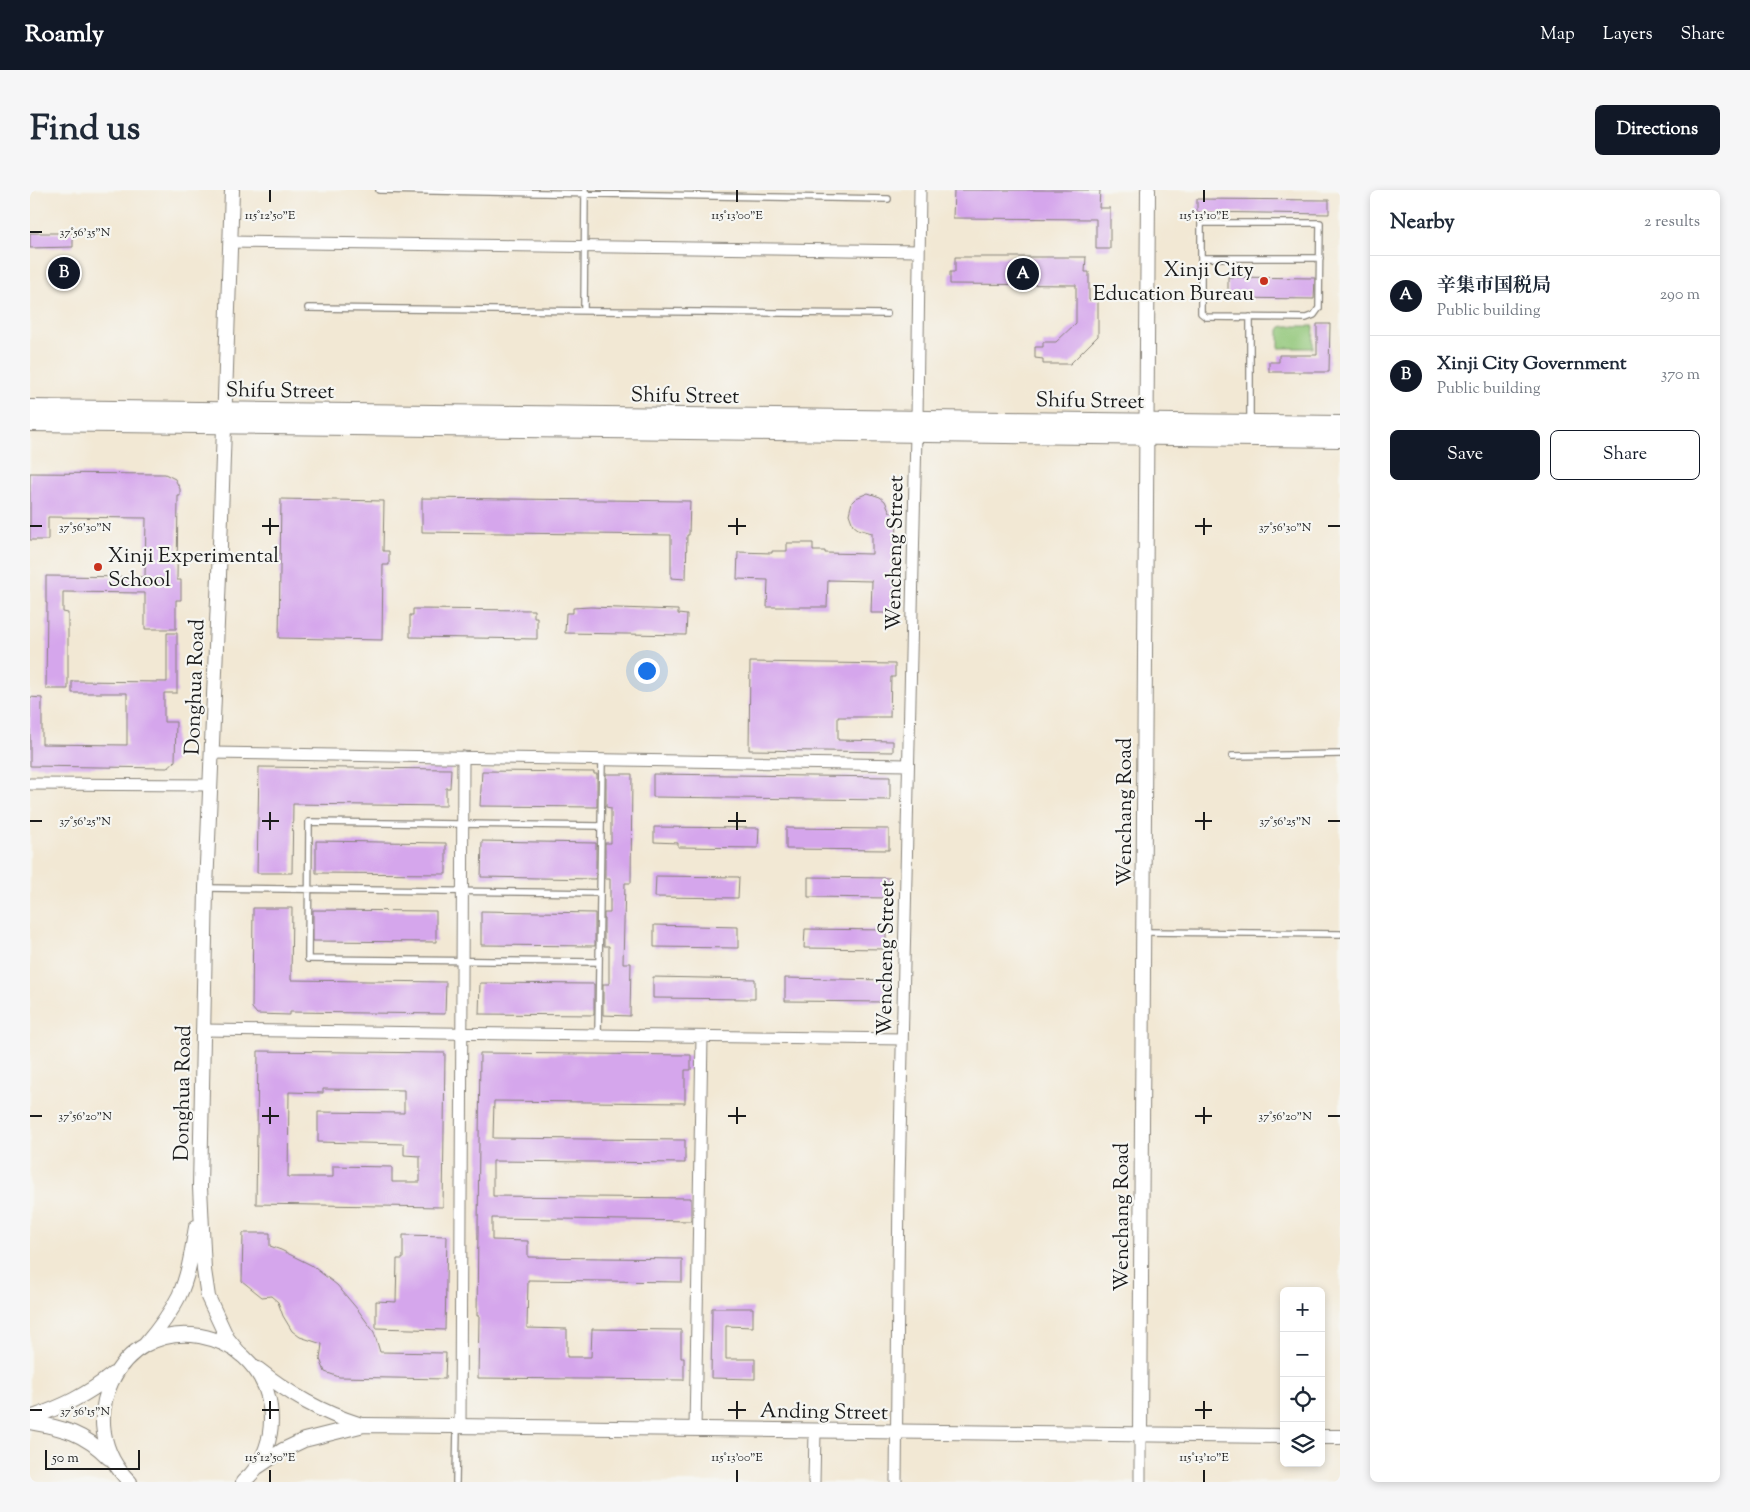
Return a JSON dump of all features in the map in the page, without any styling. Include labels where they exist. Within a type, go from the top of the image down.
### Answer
[{"type":"main road","name":"Shifu Street","points":[[30,408],[224,418]]},
{"type":"main road","name":"Shifu Street","points":[[30,423],[224,418],[917,426],[1146,429],[1340,439]]},
{"type":"main road","name":"Shifu Street","points":[[1146,429],[1250,423],[1340,424]]},
{"type":"street","name":"Donghua Road","points":[[200,1187],[206,888],[232,190]]},
{"type":"street","name":"Wencheng Street","points":[[896,1482],[899,1194],[917,426],[920,190]]},
{"type":"street","name":"Wenchang Road","points":[[1140,1435],[1148,190]]},
{"type":"street","points":[[230,242],[919,251]]},
{"type":"street","points":[[212,753],[908,765]]},
{"type":"street","points":[[458,1426],[463,757]]},
{"type":"street","points":[[30,784],[210,786]]},
{"type":"street","points":[[202,1030],[902,1039]]},
{"type":"street","points":[[695,1429],[702,1037]]},
{"type":"street","points":[[30,1420],[76,1400],[93,1390],[144,1346],[171,1311],[180,1295],[185,1280],[197,1226],[200,1187]]},
{"type":"street","points":[[200,1187],[204,1270],[208,1297],[227,1338],[262,1381],[270,1404],[271,1416],[268,1443],[256,1468]]},
{"type":"street","points":[[144,1346],[169,1337],[195,1336],[220,1342],[244,1358],[284,1390],[336,1417],[364,1426]]},
{"type":"street","points":[[115,1463],[104,1438],[102,1417],[105,1398],[118,1370]]},
{"type":"street","points":[[30,1420],[66,1429],[86,1438],[115,1463],[130,1482]]},
{"type":"street","points":[[243,1482],[256,1468],[283,1450],[304,1440],[364,1426]]},
{"type":"street","name":"Anding Street","points":[[364,1426],[1280,1436]]},
{"type":"street","points":[[814,1482],[815,1431]]},
{"type":"street","points":[[1140,1435],[1140,1482]]},
{"type":"street","points":[[1325,1437],[1340,1437]]},
{"type":"lane","points":[[379,190],[585,192],[771,198],[888,199]]},
{"type":"lane","points":[[771,190],[771,198]]},
{"type":"lane","points":[[584,311],[585,192]]},
{"type":"lane","points":[[1202,223],[1320,223],[1320,258],[1319,308],[1314,315],[1306,318],[1250,318],[1206,317],[1202,313],[1202,223]]},
{"type":"lane","points":[[1201,258],[1320,258]]},
{"type":"lane","points":[[308,308],[887,314]]},
{"type":"lane","points":[[1250,318],[1250,423]]},
{"type":"lane","points":[[1232,756],[1340,754]]},
{"type":"lane","points":[[598,1035],[602,760]]},
{"type":"lane","points":[[600,962],[308,959],[308,889],[309,822],[601,826]]},
{"type":"lane","points":[[206,888],[600,893]]},
{"type":"lane","points":[[1143,932],[1340,934]]},
{"type":"lane","points":[[456,1482],[458,1426]]},
{"type":"green space","points":[[1285,326],[1314,326],[1313,348],[1279,348],[1279,330]]},
{"type":"building","points":[[954,190],[1100,190],[1099,208],[1110,208],[1110,249],[1096,249],[1096,219],[953,218]]},
{"type":"building","points":[[1197,199],[1329,200],[1329,214],[1197,212]]},
{"type":"building","points":[[30,233],[73,233],[73,247],[30,248]]},
{"type":"building","points":[[955,257],[1086,257],[1085,272],[1089,272],[1089,300],[1098,300],[1098,336],[1070,364],[1043,364],[1043,359],[1035,358],[1035,347],[1043,347],[1043,342],[1056,342],[1076,323],[1076,285],[950,284],[950,272],[955,272]]},
{"type":"building","points":[[1228,277],[1315,278],[1314,299],[1228,298]]},
{"type":"building","points":[[1317,324],[1330,324],[1329,372],[1269,372],[1269,362],[1279,362],[1279,355],[1317,355]]},
{"type":"building","points":[[30,473],[165,474],[175,479],[180,489],[180,496],[178,496],[177,580],[181,580],[181,600],[176,600],[176,629],[145,629],[145,593],[63,592],[63,612],[68,613],[68,689],[46,689],[46,576],[145,577],[146,518],[48,517],[48,540],[30,540]]},
{"type":"building","points":[[868,493],[885,501],[890,512],[897,512],[895,613],[871,613],[872,581],[828,580],[827,607],[767,607],[768,580],[737,579],[738,552],[772,553],[772,551],[787,551],[787,543],[813,543],[813,551],[872,554],[872,533],[858,529],[853,525],[849,514],[852,502],[856,498]]},
{"type":"building","points":[[422,498],[690,501],[686,579],[671,578],[671,535],[422,532]]},
{"type":"building","points":[[281,499],[384,501],[383,551],[389,551],[389,565],[383,565],[382,640],[279,638]]},
{"type":"building","points":[[573,608],[678,610],[678,614],[687,615],[686,635],[565,633],[566,613],[573,613]]},
{"type":"building","points":[[413,609],[534,610],[534,617],[537,617],[537,639],[410,637],[410,615],[413,615]]},
{"type":"building","points":[[167,633],[177,633],[177,693],[164,693],[164,722],[176,722],[175,761],[167,768],[30,766],[30,697],[42,698],[42,744],[127,745],[127,693],[72,693],[72,681],[167,682]]},
{"type":"building","points":[[750,662],[895,664],[895,677],[891,677],[890,717],[838,717],[838,740],[893,741],[893,752],[749,750]]},
{"type":"building","points":[[259,767],[451,769],[450,788],[446,788],[446,806],[293,804],[292,873],[257,873]]},
{"type":"building","points":[[482,771],[594,772],[594,774],[597,774],[597,807],[480,806]]},
{"type":"building","points":[[606,774],[632,774],[631,883],[625,883],[623,963],[631,963],[630,1016],[603,1015],[603,984],[609,984],[609,946],[604,946],[604,913],[610,913],[610,879],[605,879],[605,843],[611,843],[611,808],[606,807]]},
{"type":"building","points":[[653,774],[890,777],[890,800],[653,797]]},
{"type":"building","points":[[654,827],[759,828],[758,848],[678,847],[678,843],[654,842]]},
{"type":"building","points":[[786,828],[889,829],[889,850],[786,849]]},
{"type":"building","points":[[316,841],[446,843],[446,874],[316,873]]},
{"type":"building","points":[[482,841],[596,843],[596,879],[481,877]]},
{"type":"building","points":[[656,876],[739,877],[738,898],[655,897]]},
{"type":"building","points":[[808,877],[890,878],[889,898],[808,897]]},
{"type":"building","points":[[253,908],[292,908],[291,980],[446,982],[445,1014],[290,1012],[290,1015],[257,1014],[252,1008]]},
{"type":"building","points":[[313,910],[436,911],[436,942],[313,941]]},
{"type":"building","points":[[481,911],[595,913],[595,946],[481,945]]},
{"type":"building","points":[[654,925],[738,927],[738,948],[654,947]]},
{"type":"building","points":[[805,929],[886,930],[886,949],[804,948]]},
{"type":"building","points":[[653,977],[755,979],[755,999],[653,998]]},
{"type":"building","points":[[785,978],[888,980],[887,1002],[785,1001]]},
{"type":"building","points":[[480,983],[594,984],[594,1015],[479,1014]]},
{"type":"building","points":[[258,1051],[445,1053],[443,1207],[256,1204]],"holes":[[[323,1089],[404,1090],[404,1113],[318,1112],[318,1142],[404,1144],[404,1155],[420,1156],[420,1182],[392,1182],[392,1167],[333,1166],[333,1177],[288,1177],[289,1092],[323,1093]]]},
{"type":"building","points":[[480,1053],[691,1055],[691,1070],[685,1070],[685,1103],[494,1101],[493,1138],[685,1140],[685,1163],[493,1161],[493,1196],[691,1198],[691,1221],[492,1218],[492,1240],[528,1241],[528,1257],[682,1259],[682,1282],[528,1280],[527,1328],[567,1329],[567,1357],[591,1357],[592,1329],[681,1330],[681,1358],[684,1358],[684,1380],[478,1378]]},
{"type":"building","points":[[243,1233],[270,1233],[270,1246],[311,1265],[337,1285],[374,1332],[380,1352],[446,1353],[445,1379],[339,1377],[325,1372],[320,1359],[322,1344],[300,1337],[292,1331],[283,1316],[278,1302],[271,1296],[262,1297],[242,1281]]},
{"type":"building","points":[[403,1235],[447,1236],[445,1330],[376,1328],[376,1301],[396,1302],[397,1259],[403,1259]]},
{"type":"building","points":[[712,1308],[753,1308],[753,1327],[726,1326],[726,1359],[755,1359],[755,1379],[711,1378]]},
{"type":"place","name":"Xinji City Government","points":[[64,273]]},
{"type":"place","name":"辛集市国税局","points":[[1023,274]]},
{"type":"place","name":"Xinji City Education Bureau","points":[[1264,281]]},
{"type":"place","name":"Xinji Experimental School","points":[[98,567]]}]
